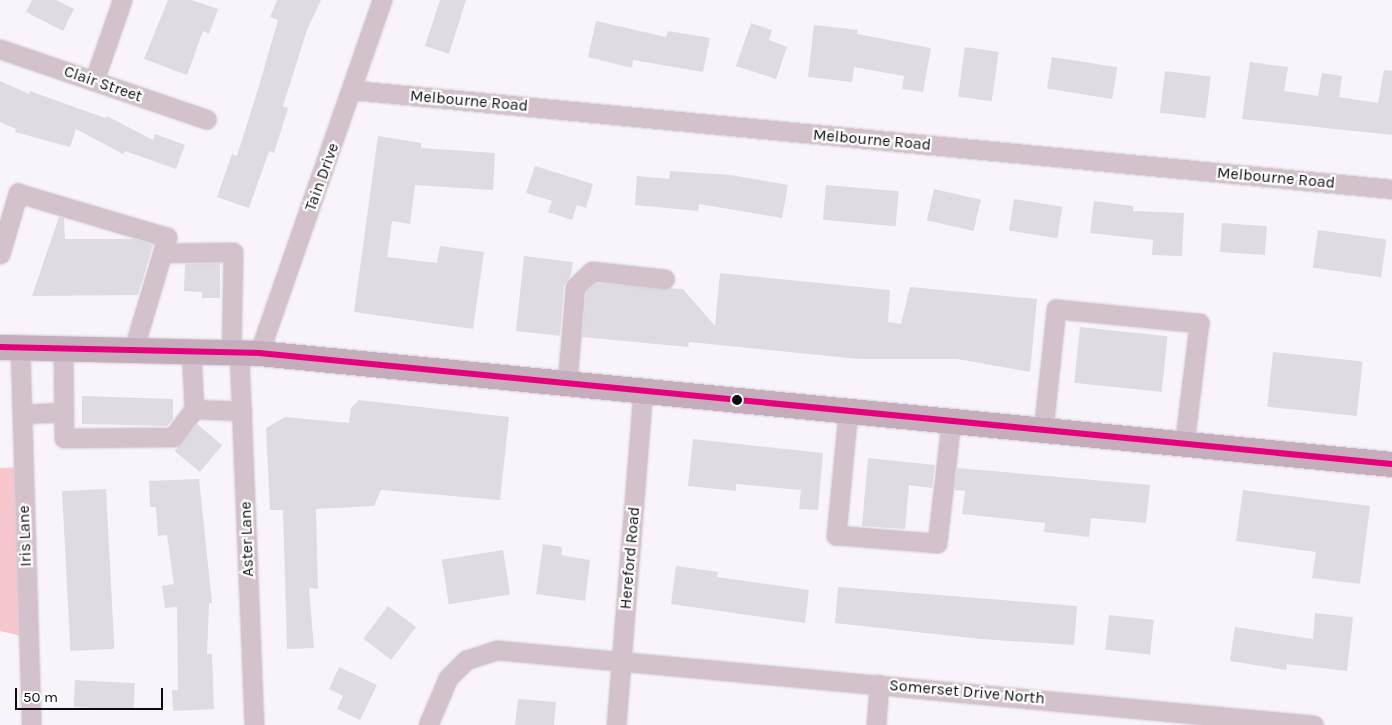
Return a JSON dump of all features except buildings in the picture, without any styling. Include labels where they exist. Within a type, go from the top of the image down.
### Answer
[{"type":"main road","points":[[10,347],[63,349],[134,348],[243,352],[1184,446],[1392,464]]},
{"type":"street","points":[[94,81],[122,0]]},
{"type":"street","name":"Tain Drive","points":[[243,352],[353,90],[382,0]]},
{"type":"street","name":"Clair Street","points":[[0,49],[206,119]]},
{"type":"street","name":"Melbourne Road","points":[[353,90],[1392,189]]},
{"type":"street","points":[[0,254],[18,193],[167,237],[134,348]]},
{"type":"street","name":"Aster Lane","points":[[162,253],[233,252],[243,352],[242,411],[254,725]]},
{"type":"street","points":[[567,383],[575,288],[592,271],[665,278]]},
{"type":"street","points":[[1043,431],[1056,309],[1199,323],[1184,446]]},
{"type":"street","name":"Iris Lane","points":[[10,347],[22,414],[31,725]]},
{"type":"street","points":[[63,349],[64,438],[173,436],[194,409],[191,350]]},
{"type":"street","name":"Hereford Road","points":[[616,725],[644,391]]},
{"type":"street","points":[[194,409],[242,411]]},
{"type":"street","points":[[22,414],[64,412]]},
{"type":"street","points":[[848,412],[836,535],[936,543],[951,422]]},
{"type":"street","name":"Somerset Drive North","points":[[428,725],[448,678],[466,660],[484,652],[533,651],[879,684],[1137,717],[1314,725]]},
{"type":"street","points":[[876,725],[879,684]]},
{"type":"shaded area","points":[[23,467],[29,638],[0,631],[0,468]]},
{"type":"transit line","points":[[0,347],[259,353],[1392,464]]}]
